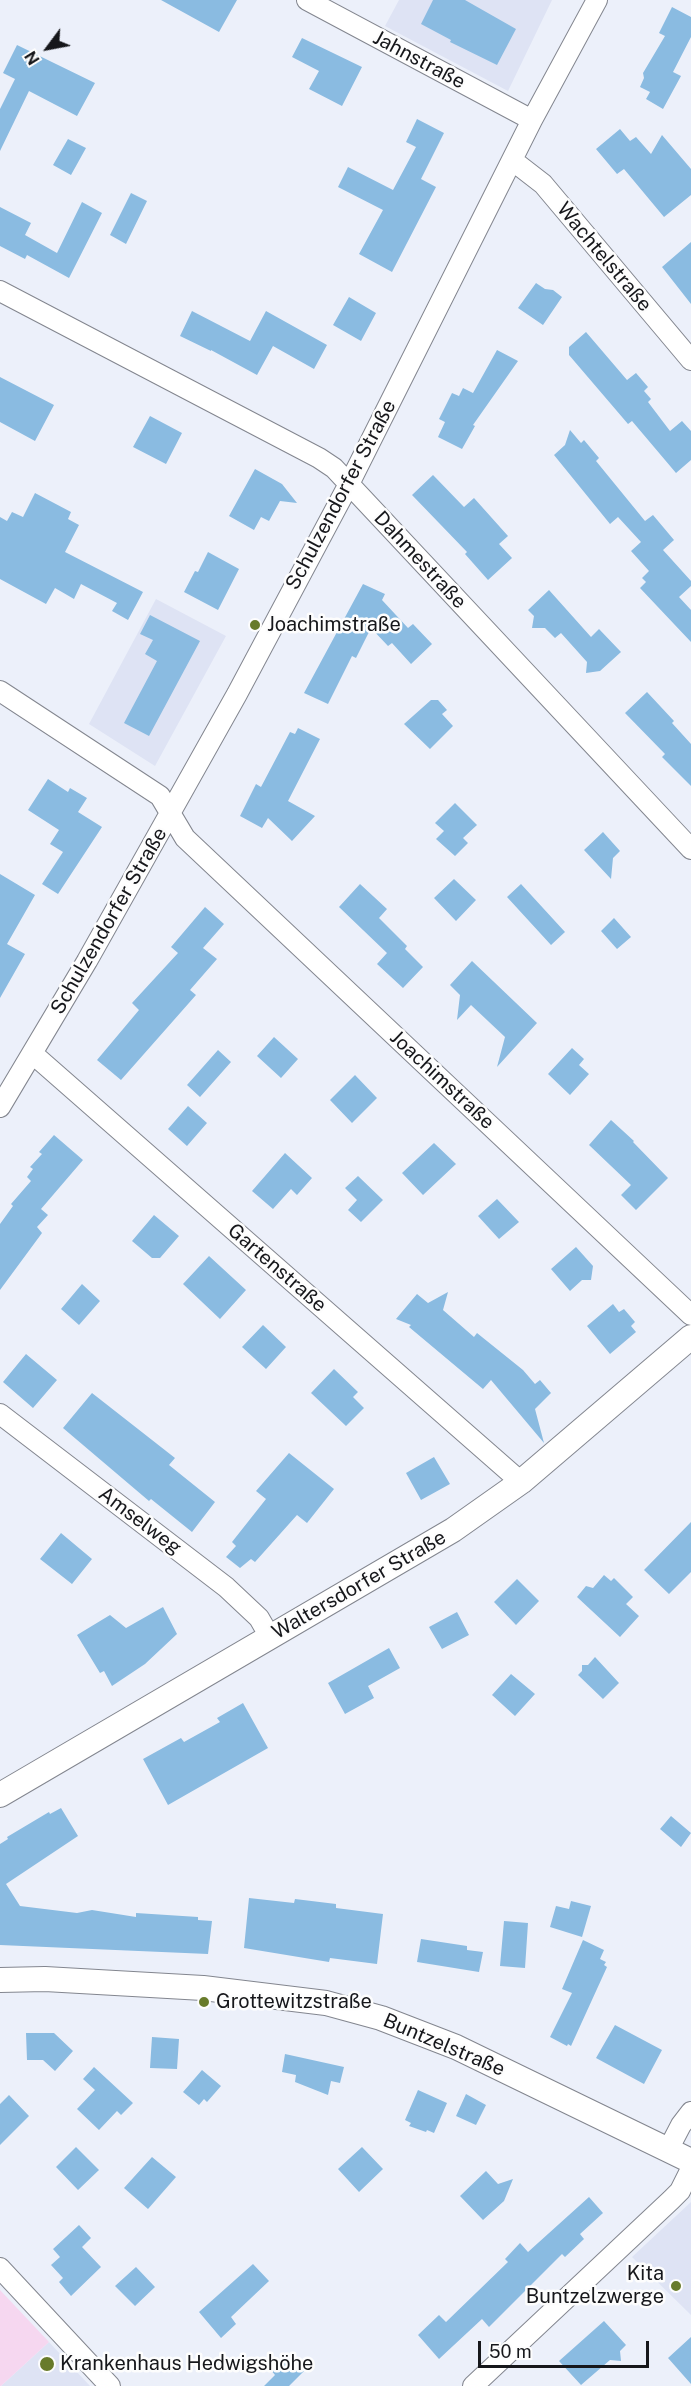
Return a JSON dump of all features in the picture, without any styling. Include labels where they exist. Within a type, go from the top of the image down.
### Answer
[{"type":"street","name":"Jahnstraße","points":[[307,0],[532,120]]},
{"type":"street","name":"Schulzendorfer Straße","points":[[0,1107],[33,1054],[237,694],[350,482],[532,120],[597,0]]},
{"type":"street","name":"Wachtelstraße","points":[[512,160],[543,184],[691,360]]},
{"type":"street","name":"Dahmestraße","points":[[0,291],[319,458],[334,468],[350,482],[691,849]]},
{"type":"street","name":"Joachimstraße","points":[[0,691],[160,796],[185,838],[691,1315]]},
{"type":"street","name":"Gartenstraße","points":[[33,1054],[521,1482]]},
{"type":"street","name":"Waltersdorfer Straße","points":[[0,1795],[453,1530],[521,1482],[691,1337]]},
{"type":"street","name":"Amselweg","points":[[0,1414],[226,1587],[259,1618],[270,1637]]},
{"type":"street","name":"Buntzelstraße","points":[[0,1980],[45,1979],[203,1988],[326,2003],[381,2018],[456,2047],[691,2162]]},
{"type":"street","points":[[668,2150],[681,2125],[691,2112]]},
{"type":"street","points":[[473,2386],[671,2200],[680,2191],[691,2169]]},
{"type":"street","points":[[0,2268],[110,2386]]},
{"type":"shaded area","points":[[399,0],[552,0],[508,91],[385,26]]},
{"type":"shaded area","points":[[156,599],[226,636],[155,766],[89,724]]},
{"type":"shaded area","name":"Kita Buntzelzwerge","points":[[691,2202],[691,2315],[632,2257]]},
{"type":"shaded area","points":[[0,2290],[49,2342],[1,2386],[0,2386]]},
{"type":"shaded area","name":"Krankenhaus Hedwigshöhe","points":[[49,2342],[90,2386],[1,2386]]},
{"type":"building","points":[[161,0],[237,0],[219,32]]},
{"type":"building","points":[[433,0],[465,0],[516,29],[497,65],[450,42],[451,40],[421,24]]},
{"type":"building","points":[[672,7],[691,17],[691,37],[673,72],[681,76],[663,109],[646,99],[650,92],[640,87],[644,78],[643,73],[665,36],[659,33]]},
{"type":"building","points":[[302,38],[362,67],[342,106],[309,89],[319,71],[292,57]]},
{"type":"building","points":[[17,45],[95,83],[77,116],[29,91],[0,151],[0,109],[15,79],[3,73]]},
{"type":"building","points":[[417,119],[444,133],[421,179],[436,187],[392,272],[359,254],[383,210],[338,187],[348,167],[393,190],[416,147],[406,142]]},
{"type":"building","points":[[620,129],[630,141],[636,137],[651,154],[662,135],[691,169],[691,195],[664,217],[624,169],[617,174],[596,149]]},
{"type":"building","points":[[68,139],[86,148],[71,175],[53,165]]},
{"type":"building","points":[[131,193],[147,201],[126,244],[110,235]]},
{"type":"building","points":[[82,202],[102,213],[69,278],[27,255],[25,259],[0,246],[0,207],[31,223],[25,235],[57,253]]},
{"type":"building","points":[[691,242],[691,304],[662,267]]},
{"type":"building","points":[[536,283],[545,289],[553,290],[562,297],[543,325],[518,308]]},
{"type":"building","points":[[349,297],[376,313],[361,341],[333,325]]},
{"type":"building","points":[[192,311],[250,341],[266,311],[327,345],[314,369],[273,346],[257,375],[180,336]]},
{"type":"building","points":[[586,332],[627,380],[636,373],[648,387],[644,391],[651,399],[648,402],[670,431],[682,421],[691,431],[691,460],[676,473],[632,421],[628,424],[569,355],[569,347]]},
{"type":"building","points":[[497,350],[518,361],[473,425],[475,426],[462,449],[438,437],[445,422],[439,419],[452,393],[459,396],[463,388],[473,393]]},
{"type":"building","points":[[0,377],[54,405],[35,441],[0,422]]},
{"type":"building","points":[[150,416],[182,433],[166,464],[133,447]]},
{"type":"building","points":[[570,430],[581,443],[584,440],[599,458],[596,461],[645,521],[653,515],[674,540],[663,550],[691,581],[691,586],[679,597],[691,610],[691,642],[640,588],[646,582],[642,578],[649,571],[631,551],[641,542],[618,517],[610,524],[554,455],[565,445]]},
{"type":"building","points":[[255,469],[282,484],[297,503],[280,501],[269,521],[261,517],[254,530],[229,516]]},
{"type":"building","points":[[433,475],[464,507],[474,498],[508,536],[499,544],[512,558],[488,580],[465,554],[467,552],[412,495]]},
{"type":"building","points":[[35,493],[71,512],[68,519],[79,525],[65,552],[143,592],[128,620],[112,611],[117,603],[81,584],[74,599],[55,588],[46,604],[0,579],[0,517],[7,521],[12,512],[23,517]]},
{"type":"building","points":[[208,552],[239,569],[218,610],[184,592]]},
{"type":"building","points":[[363,584],[385,594],[382,600],[408,628],[413,624],[432,644],[411,664],[392,643],[388,646],[371,628],[356,658],[352,656],[328,704],[304,693]]},
{"type":"building","points":[[549,590],[591,637],[599,629],[621,652],[600,671],[586,673],[587,662],[561,633],[555,638],[545,628],[532,628],[534,616],[528,610]]},
{"type":"building","points":[[150,615],[200,641],[149,736],[124,723],[157,661],[145,654],[153,640],[140,634]]},
{"type":"building","points":[[647,692],[674,721],[672,723],[691,744],[691,786],[662,757],[665,754],[625,713]]},
{"type":"building","points":[[431,700],[438,700],[447,710],[442,714],[453,726],[430,749],[404,724]]},
{"type":"building","points":[[298,728],[320,739],[288,801],[315,816],[292,841],[268,818],[262,828],[240,816],[256,784],[261,787],[290,732],[295,734]]},
{"type":"building","points":[[48,779],[68,792],[70,788],[87,798],[78,812],[102,827],[58,894],[42,884],[63,852],[50,844],[59,830],[28,810]]},
{"type":"building","points":[[455,803],[477,825],[463,838],[468,843],[455,856],[436,839],[444,831],[435,823]]},
{"type":"building","points":[[603,832],[620,851],[613,858],[611,879],[584,850]]},
{"type":"building","points":[[0,874],[35,895],[7,944],[25,954],[0,998]]},
{"type":"building","points":[[454,879],[476,900],[456,921],[434,898]]},
{"type":"building","points":[[360,884],[387,909],[379,918],[407,946],[405,949],[423,967],[403,988],[377,964],[387,953],[339,907]]},
{"type":"building","points":[[521,884],[565,932],[551,945],[507,897]]},
{"type":"building","points":[[205,907],[224,924],[203,948],[217,959],[190,990],[196,995],[121,1080],[97,1060],[139,1010],[132,1003],[178,953],[171,947]]},
{"type":"building","points":[[614,918],[631,937],[617,949],[601,931]]},
{"type":"building","points":[[472,961],[537,1023],[497,1067],[505,1037],[471,1005],[457,1020],[460,995],[450,985]]},
{"type":"building","points":[[274,1037],[298,1059],[281,1078],[257,1056]]},
{"type":"building","points":[[572,1048],[584,1059],[579,1065],[589,1074],[570,1095],[548,1074]]},
{"type":"building","points":[[218,1050],[231,1062],[200,1097],[187,1085]]},
{"type":"building","points":[[355,1075],[377,1098],[352,1123],[330,1100]]},
{"type":"building","points":[[188,1106],[207,1123],[187,1146],[168,1129]]},
{"type":"building","points":[[611,1120],[668,1178],[636,1210],[621,1195],[631,1185],[589,1145]]},
{"type":"building","points":[[54,1135],[83,1160],[41,1209],[48,1215],[37,1227],[42,1233],[0,1290],[0,1224],[13,1206],[11,1204],[31,1181],[27,1177],[33,1169],[30,1167]]},
{"type":"building","points":[[434,1143],[456,1164],[423,1195],[402,1173]]},
{"type":"building","points":[[285,1153],[312,1178],[297,1195],[291,1189],[273,1209],[252,1191]]},
{"type":"building","points":[[358,1176],[383,1200],[361,1222],[348,1210],[357,1200],[345,1188]]},
{"type":"building","points":[[497,1199],[519,1222],[499,1239],[478,1216]]},
{"type":"building","points":[[154,1215],[179,1236],[160,1258],[152,1258],[132,1241]]},
{"type":"building","points":[[576,1247],[593,1266],[591,1280],[582,1280],[570,1291],[551,1269]]},
{"type":"building","points":[[209,1256],[246,1290],[220,1319],[183,1284]]},
{"type":"building","points":[[82,1284],[100,1301],[79,1325],[61,1309]]},
{"type":"building","points":[[448,1292],[443,1310],[474,1337],[477,1333],[523,1370],[535,1384],[540,1380],[551,1393],[535,1409],[544,1443],[491,1380],[483,1389],[409,1327],[411,1325],[396,1319],[417,1294],[428,1303]]},
{"type":"building","points":[[613,1304],[619,1312],[624,1309],[635,1322],[631,1326],[636,1332],[610,1354],[587,1326]]},
{"type":"building","points":[[263,1325],[286,1347],[266,1369],[242,1347]]},
{"type":"building","points":[[26,1354],[57,1380],[33,1408],[3,1382]]},
{"type":"building","points":[[334,1369],[358,1392],[353,1397],[364,1408],[346,1426],[311,1393]]},
{"type":"building","points":[[92,1393],[175,1458],[169,1465],[215,1502],[192,1532],[151,1499],[149,1501],[63,1428]]},
{"type":"building","points":[[289,1453],[334,1489],[307,1523],[297,1515],[255,1562],[251,1559],[240,1568],[226,1557],[236,1546],[232,1542],[266,1499],[256,1491]]},
{"type":"building","points":[[434,1457],[450,1484],[421,1500],[406,1473]]},
{"type":"building","points":[[691,1522],[691,1572],[669,1594],[644,1570]]},
{"type":"building","points":[[61,1533],[92,1559],[72,1584],[40,1559]]},
{"type":"building","points":[[604,1575],[611,1581],[614,1578],[633,1597],[626,1604],[639,1616],[620,1637],[577,1597],[586,1586],[593,1588]]},
{"type":"building","points":[[517,1579],[539,1601],[516,1625],[494,1602]]},
{"type":"building","points":[[163,1607],[177,1634],[145,1664],[112,1686],[104,1671],[100,1673],[77,1635],[110,1615],[126,1628]]},
{"type":"building","points":[[457,1612],[469,1635],[442,1649],[429,1627]]},
{"type":"building","points":[[389,1648],[400,1668],[368,1686],[374,1698],[345,1714],[328,1683]]},
{"type":"building","points":[[595,1657],[619,1683],[603,1699],[578,1675],[582,1671],[582,1665],[588,1665]]},
{"type":"building","points":[[511,1674],[535,1694],[515,1716],[492,1695]]},
{"type":"building","points":[[243,1703],[268,1748],[168,1805],[143,1759],[181,1738],[184,1742],[220,1722],[217,1718]]},
{"type":"building","points":[[61,1808],[78,1836],[6,1884],[20,1906],[77,1913],[92,1910],[136,1917],[136,1913],[198,1917],[198,1920],[212,1921],[208,1954],[0,1945],[0,1844],[8,1839],[7,1837],[49,1812],[50,1814]]},
{"type":"building","points":[[671,1816],[691,1833],[681,1847],[660,1829]]},
{"type":"building","points":[[249,1898],[294,1903],[295,1899],[336,1904],[336,1908],[383,1914],[377,1964],[330,1958],[329,1962],[244,1948]]},
{"type":"building","points":[[571,1901],[591,1906],[582,1937],[550,1927],[556,1906],[569,1909]]},
{"type":"building","points":[[504,1921],[528,1923],[525,1968],[500,1966]]},
{"type":"building","points":[[421,1939],[467,1946],[467,1950],[483,1952],[479,1972],[417,1962]]},
{"type":"building","points":[[583,1940],[604,1950],[600,1959],[606,1962],[604,1965],[607,1967],[571,2046],[568,2044],[567,2046],[550,2037],[572,1993],[562,1989]]},
{"type":"building","points":[[615,2025],[662,2050],[644,2084],[596,2058]]},
{"type":"building","points":[[26,2033],[54,2033],[73,2051],[55,2071],[43,2060],[27,2060]]},
{"type":"building","points":[[152,2037],[179,2039],[177,2069],[150,2068]]},
{"type":"building","points":[[285,2054],[344,2067],[340,2083],[331,2081],[328,2095],[295,2082],[296,2075],[282,2072]]},
{"type":"building","points":[[94,2067],[133,2103],[121,2115],[117,2111],[99,2130],[77,2109],[95,2090],[83,2079]]},
{"type":"building","points":[[202,2070],[221,2086],[207,2102],[204,2099],[199,2105],[183,2092]]},
{"type":"building","points":[[418,2090],[447,2103],[434,2133],[409,2126],[411,2123],[405,2120]]},
{"type":"building","points":[[466,2094],[486,2105],[476,2125],[456,2116]]},
{"type":"building","points":[[9,2095],[29,2116],[0,2145],[0,2104]]},
{"type":"building","points":[[76,2147],[99,2170],[78,2190],[56,2167]]},
{"type":"building","points":[[362,2147],[383,2169],[359,2192],[338,2169]]},
{"type":"building","points":[[152,2157],[176,2177],[148,2209],[124,2188]]},
{"type":"building","points":[[486,2171],[498,2184],[513,2179],[504,2201],[483,2220],[460,2196]]},
{"type":"building","points":[[589,2197],[603,2213],[580,2234],[584,2239],[565,2257],[562,2254],[489,2327],[482,2319],[439,2359],[418,2335],[439,2315],[446,2322],[508,2262],[505,2259],[520,2243],[528,2252]]},
{"type":"building","points":[[79,2225],[91,2238],[82,2247],[101,2267],[71,2296],[59,2282],[63,2278],[51,2265],[60,2257],[53,2249]]},
{"type":"building","points":[[253,2264],[269,2281],[231,2317],[236,2324],[221,2338],[199,2312]]},
{"type":"building","points":[[136,2267],[155,2287],[135,2306],[115,2286]]},
{"type":"building","points":[[604,2321],[626,2345],[620,2351],[621,2361],[610,2360],[581,2385],[559,2361]]},
{"type":"building","points":[[691,2337],[691,2384],[668,2358]]},
{"type":"building","points":[[287,2353],[304,2371],[289,2386],[264,2386],[275,2375],[270,2369]]},
{"type":"place","name":"Joachimstraße","points":[[255,625]]},
{"type":"place","name":"Grottewitzstraße","points":[[204,2002]]},
{"type":"place","name":"Kita Buntzelzwerge","points":[[676,2286]]},
{"type":"place","name":"Krankenhaus Hedwigshöhe","points":[[47,2364]]}]
